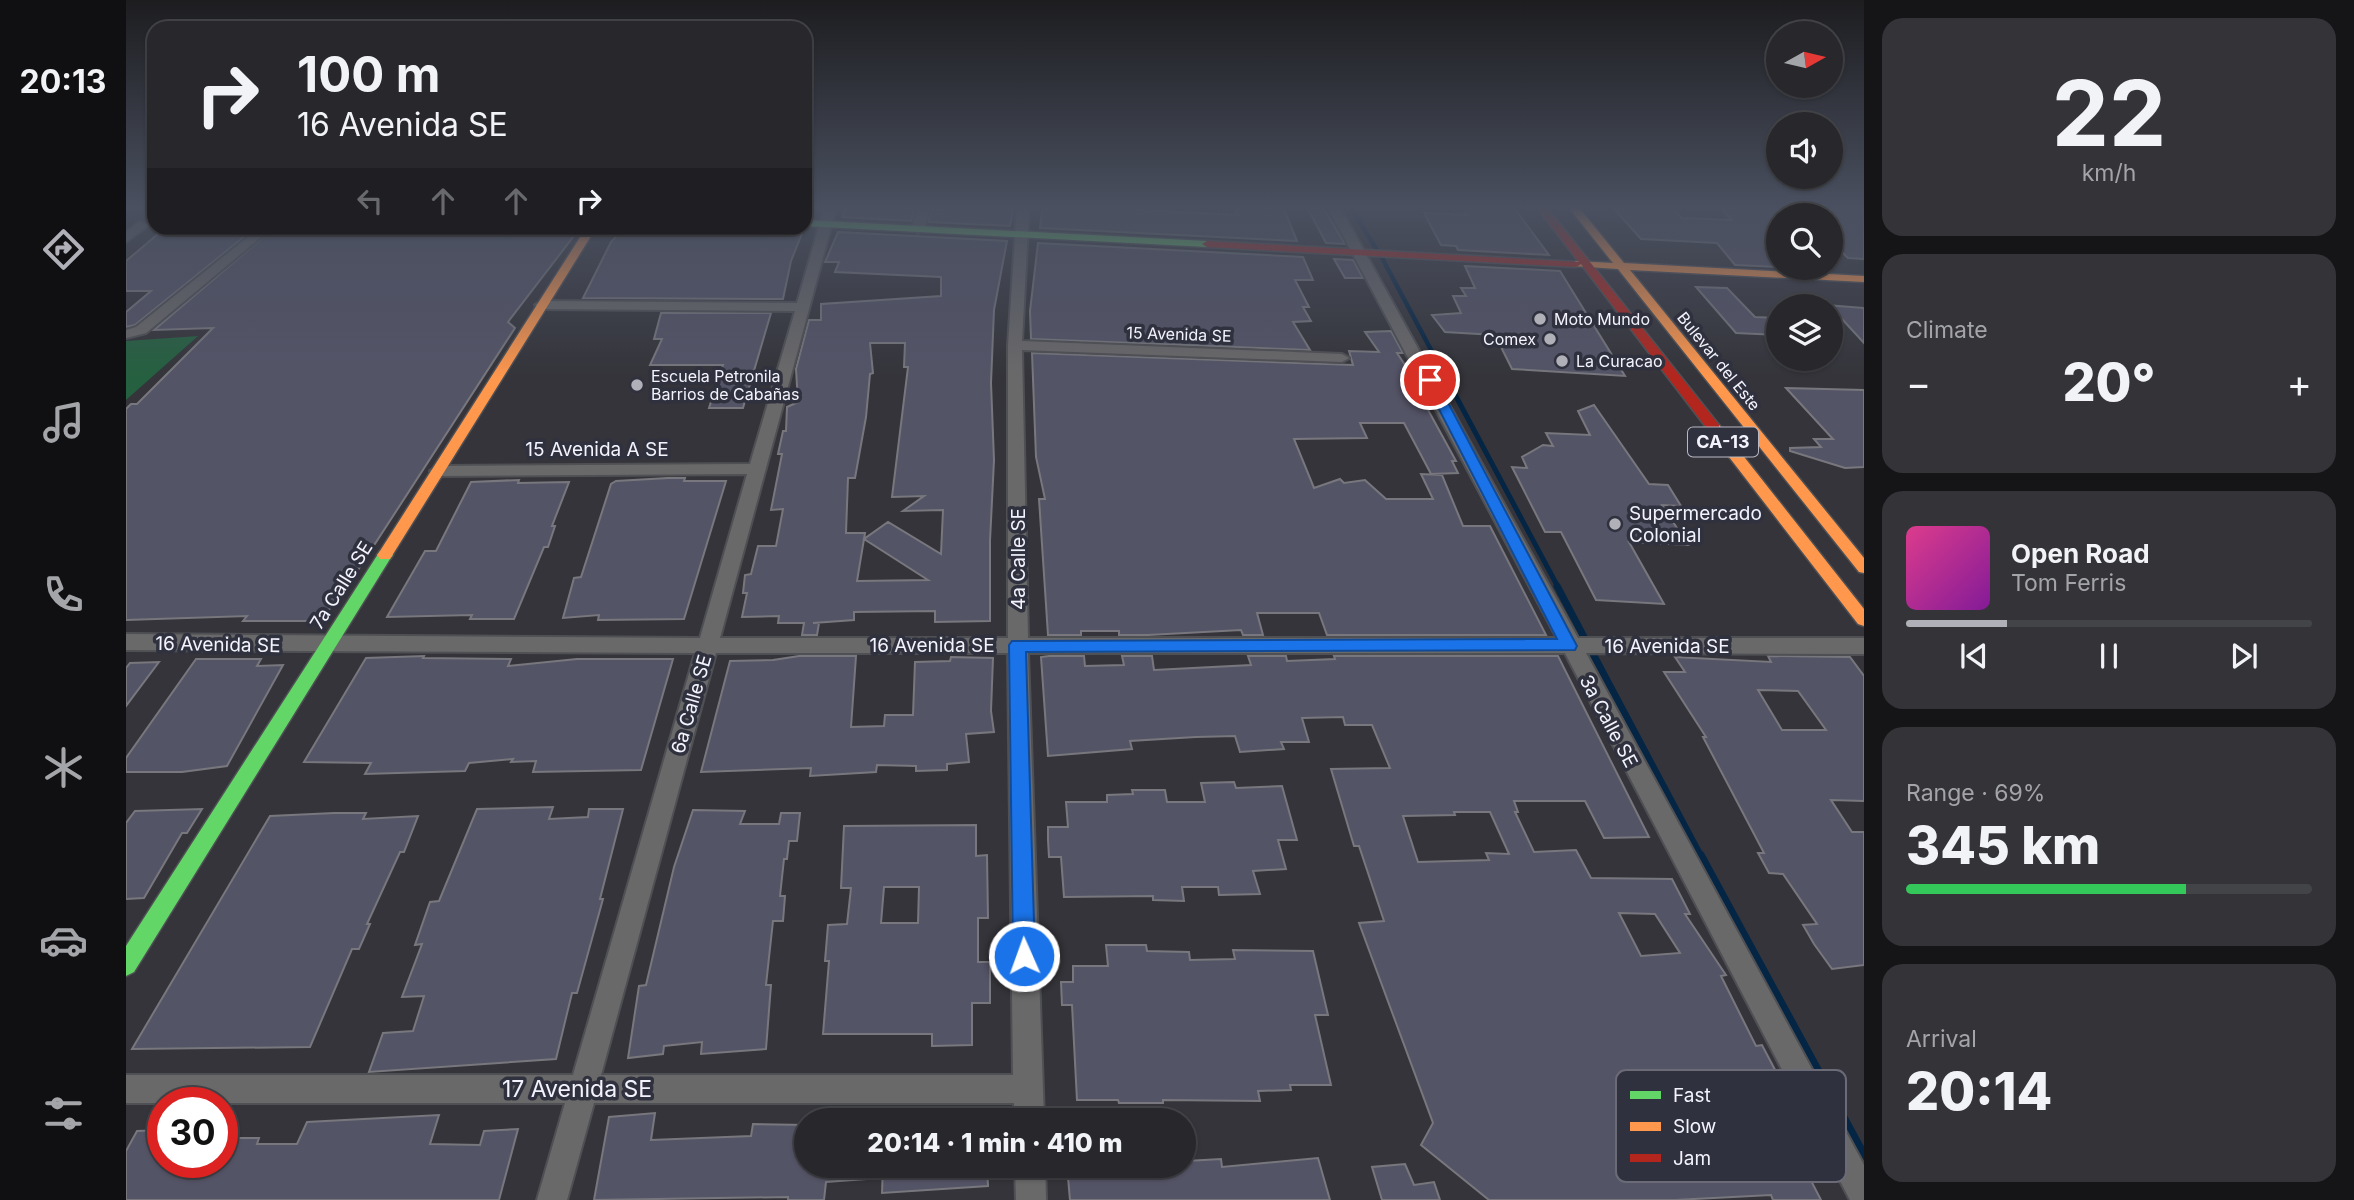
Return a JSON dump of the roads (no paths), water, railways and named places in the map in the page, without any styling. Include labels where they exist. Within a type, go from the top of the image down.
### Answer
[{"type":"main road","name":"7a Calle SE","points":[[126,965],[567,265]]},
{"type":"main road","name":"CA-13","points":[[1585,265],[1864,620]]},
{"type":"main road","name":"Bulevar del Este","points":[[1620,265],[1864,568]]},
{"type":"main road","points":[[1635,265],[1864,279]]},
{"type":"street","points":[[126,334],[141,330],[221,265]]},
{"type":"street","name":"6a Calle SE","points":[[552,1200],[803,307],[811,265]]},
{"type":"street","name":"4a Calle SE","points":[[1019,265],[1015,345],[1018,645],[1029,1108]]},
{"type":"street","name":"3a Calle SE","points":[[1365,265],[1455,426],[1569,646],[1796,1070]]},
{"type":"street","points":[[542,305],[803,307]]},
{"type":"street","name":"15 Avenida SE","points":[[1015,345],[1342,358]]},
{"type":"street","name":"15 Avenida A SE","points":[[438,471],[757,469]]},
{"type":"street","name":"16 Avenida SE","points":[[126,642],[708,646],[1864,646]]},
{"type":"street","name":"17 Avenida SE","points":[[126,1089],[1028,1089]]},
{"type":"street","name":"3a Calle SE","points":[[1846,1162],[1864,1196]]},
{"type":"street","points":[[1030,1178],[1031,1200]]},
{"type":"waterway","points":[[1386,265],[1445,376]]},
{"type":"waterway","points":[[1444,374],[1558,587]]},
{"type":"waterway","points":[[1557,586],[1584,637]]},
{"type":"waterway","points":[[1592,652],[1701,857]]},
{"type":"waterway","points":[[1700,855],[1817,1070]]},
{"type":"waterway","points":[[1846,1123],[1864,1156]]},
{"type":"place","name":"Moto Mundo","points":[[1540,319]]},
{"type":"place","name":"Comex","points":[[1550,339]]},
{"type":"place","name":"La Curacao","points":[[1562,361]]},
{"type":"place","name":"Escuela Petronila Barrios de Cabañas","points":[[637,385]]},
{"type":"place","name":"Supermercado Colonial","points":[[1615,524]]}]
